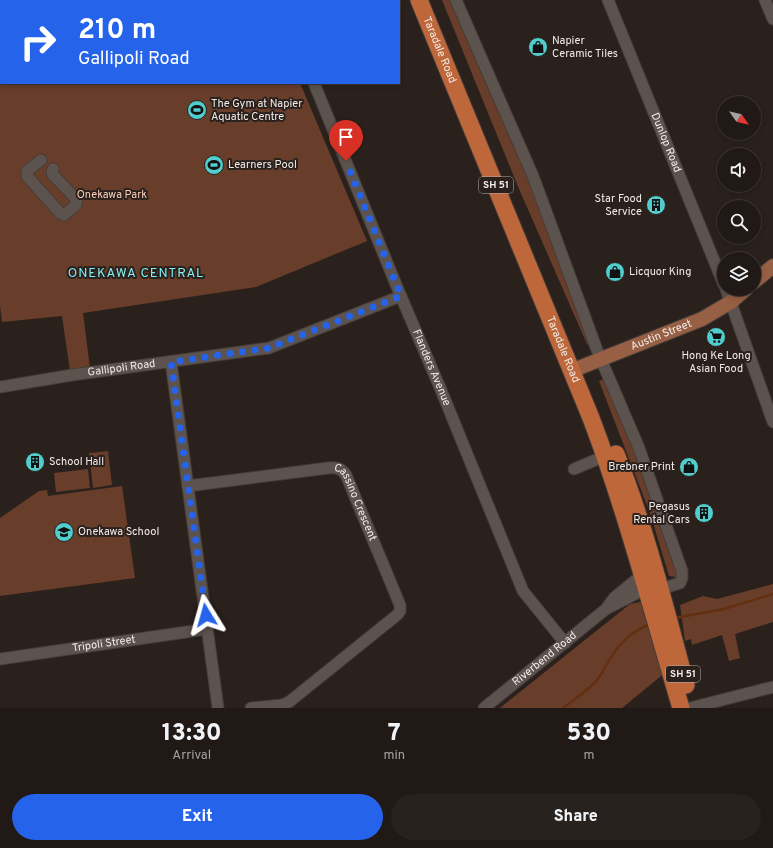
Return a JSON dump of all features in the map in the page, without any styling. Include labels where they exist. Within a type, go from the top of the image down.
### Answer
[{"type":"highway","name":"Taradale Road","points":[[419,0],[635,504],[655,584],[660,616],[691,708]]},
{"type":"highway","name":"Taradale Road","points":[[432,0],[576,369],[591,418],[628,525],[655,584]]},
{"type":"highway","name":"Taradale Road","points":[[667,640],[681,708]]},
{"type":"main road","points":[[761,276],[773,266]]},
{"type":"main road","name":"Austin Street","points":[[576,369],[702,319],[727,296]]},
{"type":"street","points":[[456,0],[533,176],[602,358],[639,448],[682,571],[682,578],[680,582],[655,584]]},
{"type":"street","name":"Dunlop Road","points":[[608,0],[717,268]]},
{"type":"street","points":[[765,0],[773,19]]},
{"type":"street","name":"Flanders Avenue","points":[[314,84],[523,591],[565,643]]},
{"type":"street","points":[[41,160],[27,171],[27,176],[60,213],[64,215],[76,205],[77,200],[53,174],[53,169]]},
{"type":"street","name":"Gallipoli Road","points":[[0,387],[72,375],[269,348],[401,296]]},
{"type":"street","points":[[728,296],[773,422]]},
{"type":"street","points":[[171,362],[218,708]]},
{"type":"street","points":[[574,469],[605,456]]},
{"type":"street","name":"Cassino Crescent","points":[[188,486],[335,467],[339,468],[346,475],[403,612],[397,615],[289,702],[282,705],[251,708]]},
{"type":"street","name":"Riverbend Road","points":[[484,708],[606,609],[655,584]]},
{"type":"street","name":"Tripoli Street","points":[[0,659],[207,629]]},
{"type":"street","points":[[691,708],[773,687]]},
{"type":"green space","points":[[442,0],[455,0],[595,339],[592,349],[587,344],[519,189]]},
{"type":"green space","name":"Onekawa Park","points":[[0,84],[300,84],[367,241],[256,287],[83,313],[90,368],[70,371],[62,316],[2,322],[0,305]]},
{"type":"green space","points":[[612,376],[680,575],[676,577],[669,576],[650,513],[599,381]]},
{"type":"green space","points":[[108,451],[112,485],[93,488],[89,453]]},
{"type":"green space","points":[[88,469],[90,488],[56,492],[54,473]]},
{"type":"green space","points":[[122,486],[135,578],[0,596],[0,518],[39,491],[47,490],[48,496]]},
{"type":"green space","points":[[773,584],[773,622],[735,634],[740,658],[729,661],[722,635],[692,645],[691,639],[685,641],[680,605],[703,596],[717,599]]},
{"type":"green space","points":[[640,602],[647,605],[666,672],[622,708],[500,708],[630,604]]},
{"type":"waterway","points":[[675,618],[724,609],[773,594]]},
{"type":"waterway","points":[[563,708],[596,681],[623,641],[633,633],[650,624]]},
{"type":"place","name":"Napier Ceramic Tiles","points":[[538,47]]},
{"type":"place","name":"The Gym at Napier Aquatic Centre","points":[[197,110]]},
{"type":"place","name":"Learners Pool","points":[[214,165]]},
{"type":"place","name":"Star Food Service","points":[[656,205]]},
{"type":"place","name":"Licquor King","points":[[615,272]]},
{"type":"place","name":"Hong Ke Long Asian Food","points":[[716,337]]},
{"type":"place","name":"School Hall","points":[[35,462]]},
{"type":"place","name":"Brebner Print","points":[[689,467]]},
{"type":"place","name":"Pegasus Rental Cars","points":[[704,513]]},
{"type":"place","name":"Onekawa School","points":[[64,532]]},
{"type":"district","name":"ONEKAWA CENTRAL","points":[[136,274]]},
{"type":"route","points":[[206,615],[171,362],[220,356],[277,346],[401,296],[346,161]]}]
